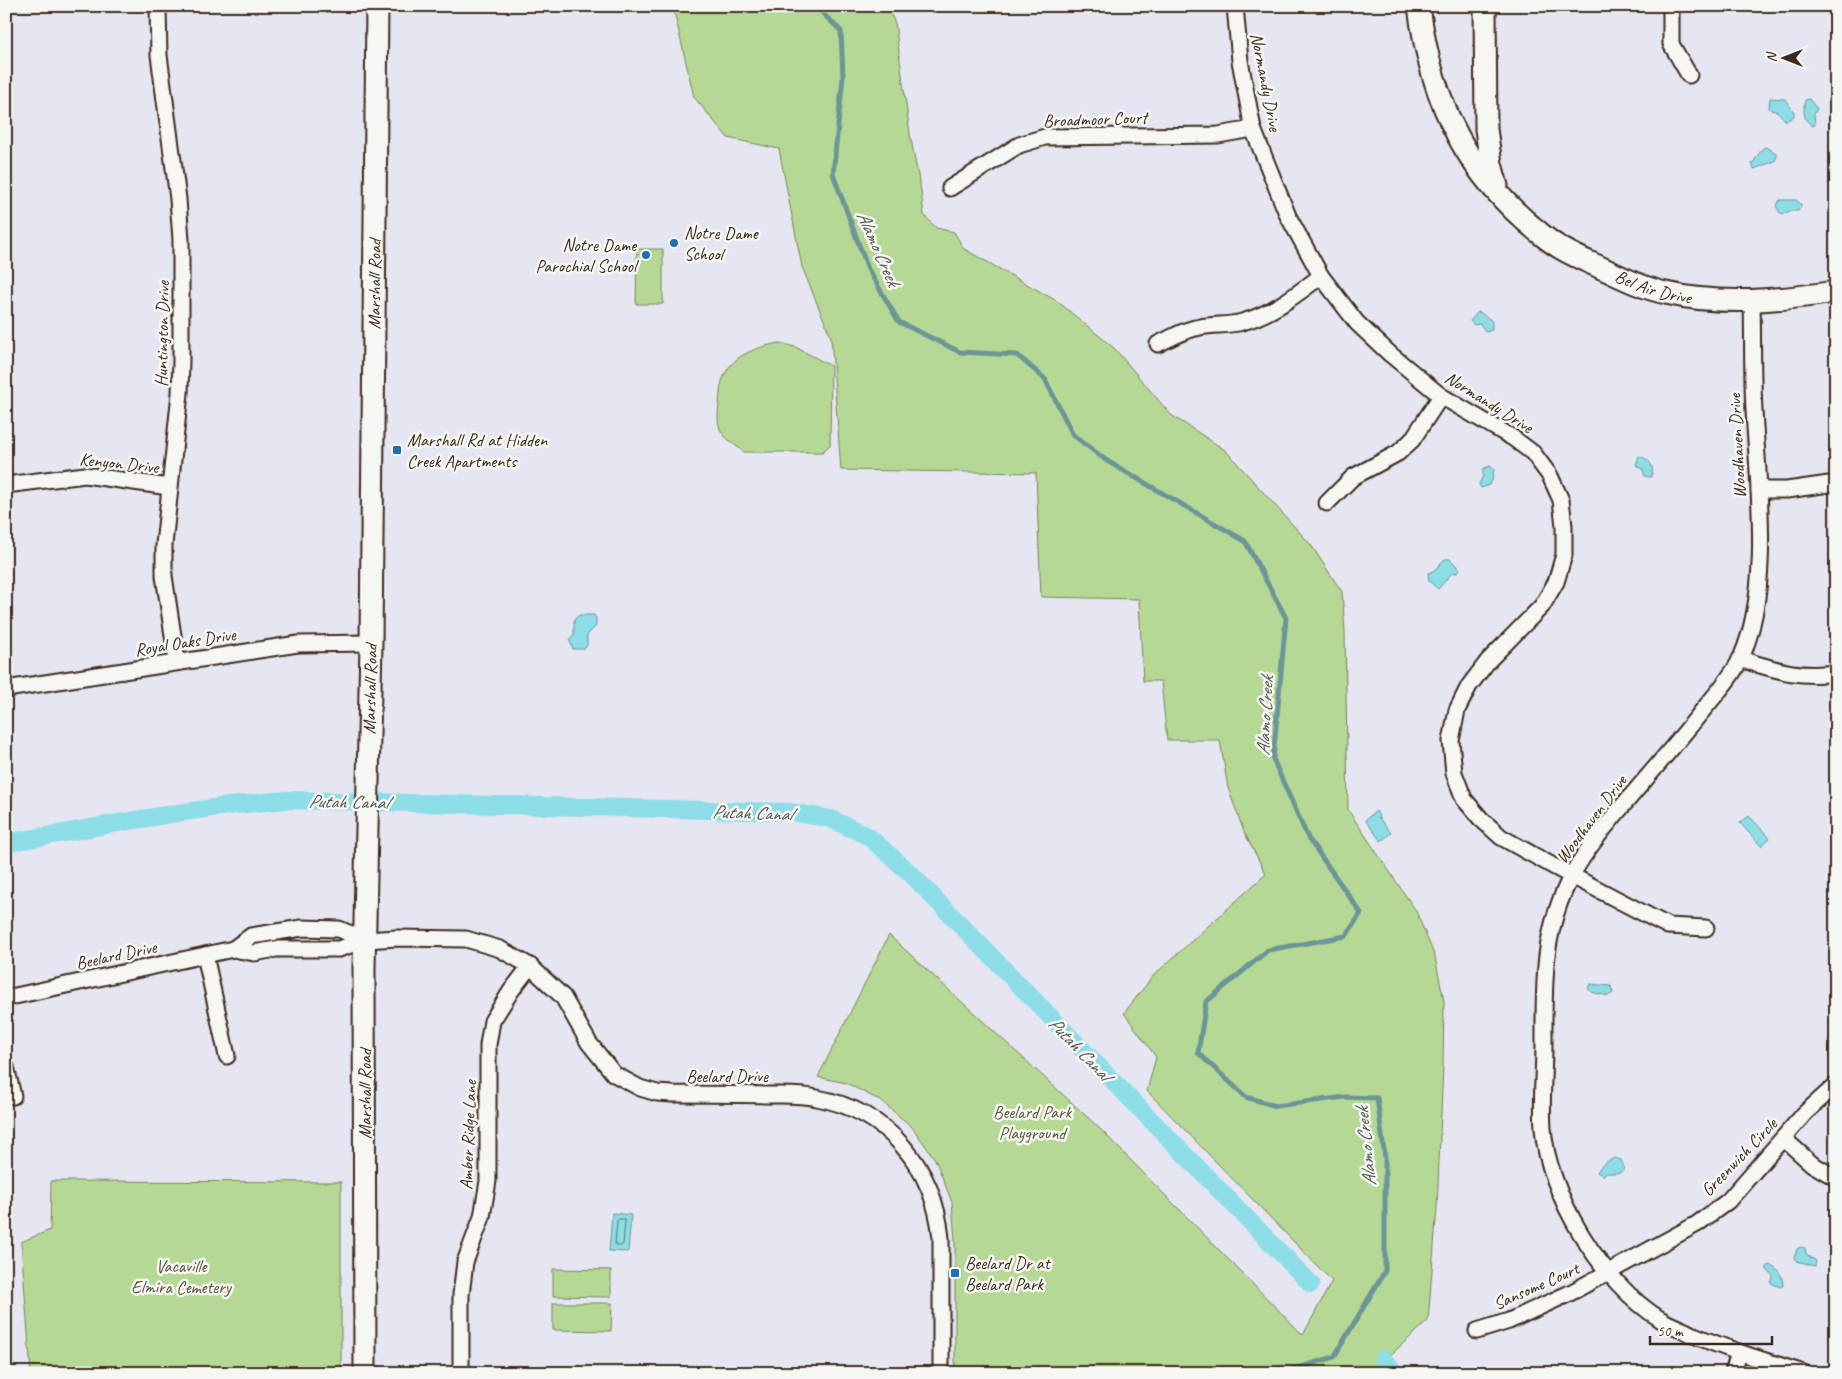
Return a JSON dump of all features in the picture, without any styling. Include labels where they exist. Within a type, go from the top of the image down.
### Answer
[{"type":"street","name":"Huntington Drive","points":[[158,6],[159,55],[178,199],[181,240],[181,369],[164,544],[164,576],[177,662]]},
{"type":"street","name":"Marshall Road","points":[[365,1373],[365,940],[371,643],[377,6]]},
{"type":"street","name":"Normandy Drive","points":[[1235,6],[1240,60],[1253,129],[1288,216],[1321,276],[1357,322],[1390,354],[1440,396],[1533,452],[1550,476],[1561,500],[1564,526],[1564,556],[1556,582],[1542,606],[1488,661],[1469,686],[1457,710],[1451,741],[1454,772],[1464,799],[1481,819],[1501,837],[1572,875],[1668,926],[1706,928]]},
{"type":"street","name":"Bel Air Drive","points":[[1419,6],[1423,40],[1432,75],[1445,110],[1467,153],[1499,194],[1548,240],[1588,262],[1665,293],[1703,299],[1752,301],[1836,292]]},
{"type":"street","points":[[1485,6],[1486,129],[1491,164],[1499,194]]},
{"type":"street","points":[[1670,6],[1670,44],[1689,75]]},
{"type":"street","name":"Broadmoor Court","points":[[950,188],[1019,145],[1044,137],[1218,135],[1253,129]]},
{"type":"street","points":[[1158,344],[1188,330],[1241,323],[1266,313],[1291,298],[1321,276]]},
{"type":"street","name":"Woodhaven Drive","points":[[1752,301],[1753,391],[1759,490],[1759,586],[1756,605],[1740,660],[1714,696],[1604,828],[1572,875],[1558,904],[1548,941],[1544,982],[1543,1129],[1552,1173],[1567,1209],[1596,1255],[1628,1295],[1660,1320],[1739,1353],[1804,1373]]},
{"type":"street","points":[[1327,503],[1353,477],[1398,453],[1412,440],[1440,396]]},
{"type":"street","name":"Kenyon Drive","points":[[6,484],[85,475],[169,487]]},
{"type":"street","points":[[1759,490],[1786,490],[1836,483]]},
{"type":"street","name":"Royal Oaks Drive","points":[[6,688],[298,644],[371,643]]},
{"type":"street","points":[[1740,660],[1798,675],[1836,673]]},
{"type":"street","name":"Beelard Drive","points":[[6,998],[233,949],[254,954],[284,949],[339,949],[365,940],[397,938],[466,939],[500,948],[530,966],[563,997],[602,1061],[614,1074],[626,1082],[657,1093],[816,1097],[848,1106],[874,1121],[897,1139],[909,1153],[923,1175],[935,1202],[939,1220],[941,1373]]},
{"type":"street","points":[[205,955],[227,1056]]},
{"type":"street","name":"Amber Ridge Lane","points":[[461,1373],[460,1295],[465,1262],[482,1217],[488,1181],[488,1045],[492,1021],[530,966]]},
{"type":"street","points":[[6,1067],[13,1096]]},
{"type":"street","name":"Greenwich Circle","points":[[1609,1272],[1697,1224],[1728,1201],[1805,1113],[1836,1086]]},
{"type":"street","points":[[1784,1139],[1812,1164],[1836,1178]]},
{"type":"street","name":"Sansome Court","points":[[1477,1331],[1509,1321],[1570,1293],[1609,1272]]},
{"type":"street","points":[[1733,1373],[1739,1353]]},
{"type":"green space","name":"Beelard Park Playground","points":[[671,6],[887,6],[895,23],[910,134],[924,215],[936,228],[954,232],[964,249],[1057,301],[1114,348],[1171,415],[1225,450],[1311,545],[1342,592],[1345,631],[1348,810],[1416,911],[1435,957],[1444,1001],[1437,1208],[1428,1321],[1375,1369],[1373,1373],[955,1373],[955,1240],[952,1202],[935,1159],[912,1127],[881,1101],[846,1083],[818,1077],[889,935],[1096,1125],[1303,1335],[1332,1281],[1147,1091],[1156,1057],[1124,1013],[1154,975],[1266,874],[1244,832],[1228,788],[1220,740],[1167,740],[1161,681],[1143,681],[1139,599],[1041,597],[1036,473],[841,470],[831,337],[802,267],[779,149],[728,138],[694,97],[675,15]]},
{"type":"green space","points":[[637,249],[663,249],[663,304],[636,304]]},
{"type":"green space","points":[[780,343],[795,347],[831,366],[830,445],[822,452],[744,452],[725,437],[721,431],[718,421],[720,389],[729,367],[741,356],[749,352]]},
{"type":"green space","name":"Vacaville Elmira Cemetery","points":[[51,1181],[341,1182],[341,1373],[31,1373],[21,1242],[50,1230]]},
{"type":"green space","points":[[553,1269],[611,1270],[611,1297],[553,1296]]},
{"type":"green space","points":[[553,1303],[612,1303],[611,1331],[553,1330]]},
{"type":"water","points":[[1770,98],[1785,99],[1794,112],[1794,116],[1785,120],[1778,112],[1771,110],[1769,107]]},
{"type":"water","points":[[1809,99],[1817,109],[1814,114],[1815,125],[1813,126],[1807,121],[1805,115],[1805,100]]},
{"type":"water","points":[[1766,147],[1776,153],[1775,161],[1754,169],[1752,164],[1763,148]]},
{"type":"water","points":[[1780,200],[1796,200],[1801,204],[1801,207],[1798,211],[1790,211],[1783,214],[1779,212],[1776,205]]},
{"type":"water","points":[[1478,312],[1492,321],[1492,330],[1486,332],[1480,324],[1474,325],[1470,321]]},
{"type":"water","points":[[1639,456],[1652,466],[1651,477],[1644,475],[1643,469],[1636,465]]},
{"type":"water","points":[[1490,466],[1494,469],[1492,481],[1489,485],[1481,488],[1479,484],[1483,476],[1483,469]]},
{"type":"water","points":[[1445,559],[1450,559],[1460,569],[1457,573],[1452,573],[1438,589],[1429,581],[1428,573],[1433,571]]},
{"type":"water","points":[[579,615],[594,615],[596,626],[587,635],[587,646],[584,649],[573,649],[569,639],[574,635],[574,620]]},
{"type":"water","points":[[1376,811],[1378,817],[1391,833],[1381,841],[1365,820]]},
{"type":"water","points":[[1749,816],[1770,838],[1761,846],[1740,823]]},
{"type":"water","points":[[1590,984],[1611,986],[1613,993],[1608,996],[1591,992],[1588,988]]},
{"type":"water","points":[[1615,1158],[1621,1160],[1622,1172],[1608,1173],[1603,1176],[1597,1172],[1605,1163]]},
{"type":"water","points":[[612,1213],[631,1215],[628,1252],[609,1251]]},
{"type":"water","points":[[1805,1248],[1806,1254],[1816,1261],[1815,1266],[1797,1261],[1794,1258],[1797,1249]]},
{"type":"water","points":[[1770,1265],[1780,1273],[1783,1286],[1780,1287],[1771,1283],[1773,1277],[1767,1270],[1767,1267]]},
{"type":"waterway","name":"Alamo Creek","points":[[815,6],[841,31],[843,77],[833,174],[868,269],[899,322],[960,352],[1017,355],[1045,379],[1073,435],[1107,461],[1245,541],[1286,618],[1273,759],[1308,838],[1361,913],[1346,936],[1268,950],[1206,1002],[1198,1053],[1246,1097],[1276,1106],[1345,1097],[1377,1098],[1385,1158],[1385,1271],[1334,1357],[1281,1373]]},
{"type":"waterway","name":"Putah Canal","points":[[6,843],[182,812],[288,800],[791,812],[831,819],[868,836],[910,873],[1311,1284]]},
{"type":"waterway","name":"Putah Canal","points":[[1383,1359],[1396,1373]]},
{"type":"place","name":"Notre Dame School","points":[[674,243]]},
{"type":"place","name":"Notre Dame Parochial School","points":[[646,255]]},
{"type":"place","name":"Marshall Rd at Hidden Creek Apartments","points":[[397,450]]},
{"type":"place","name":"Beelard Dr at Beelard Park","points":[[955,1273]]}]
